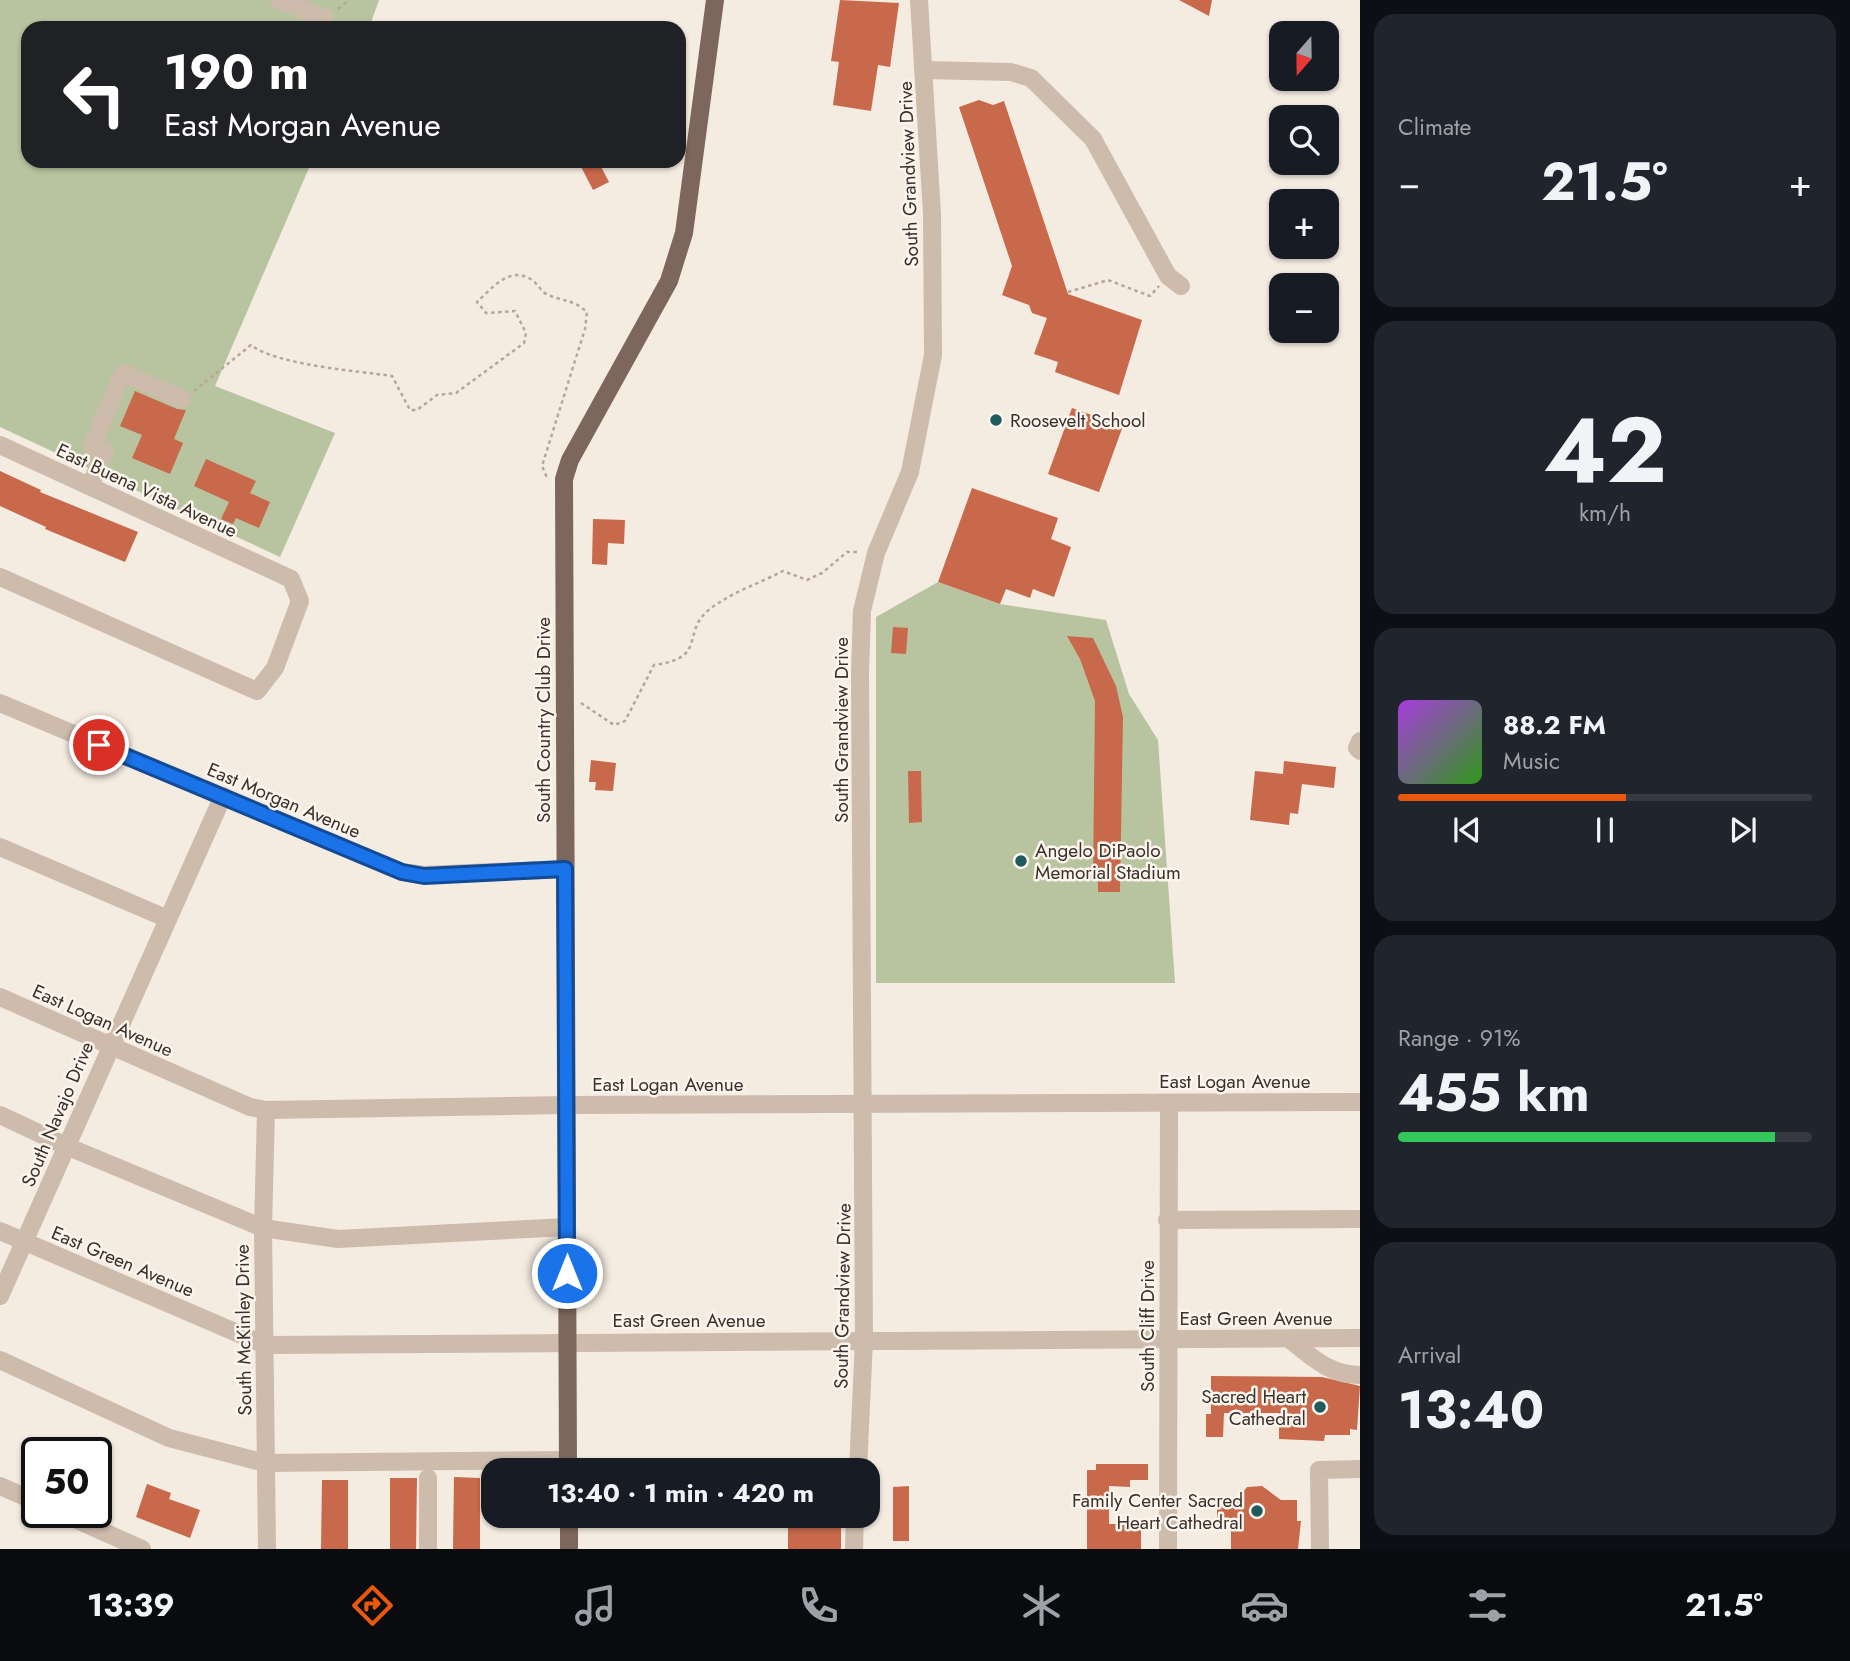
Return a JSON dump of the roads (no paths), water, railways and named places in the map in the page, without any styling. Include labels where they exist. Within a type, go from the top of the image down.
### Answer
[{"type":"main road","name":"South Country Club Drive","points":[[568,1458],[564,479],[570,460],[669,281],[684,233],[715,0]]},
{"type":"main road","points":[[569,1528],[569,1549]]},
{"type":"street","points":[[279,0],[325,18]]},
{"type":"street","name":"South Grandview Drive","points":[[859,1458],[864,1340],[865,1104],[860,672],[862,611],[876,553],[909,472],[933,355],[925,71],[919,0]]},
{"type":"street","points":[[925,71],[1011,72],[1031,78],[1093,139],[1175,281]]},
{"type":"street","points":[[89,486],[105,451],[92,446],[123,373],[182,399]]},
{"type":"street","name":"East Buena Vista Avenue","points":[[0,445],[291,579],[300,601],[275,668],[257,691],[0,577]]},
{"type":"street","name":"East Morgan Avenue","points":[[0,703],[402,872],[424,876],[565,869]]},
{"type":"street","points":[[1360,741],[1357,748],[1360,751]]},
{"type":"street","name":"South Navajo Drive","points":[[0,1296],[109,1045],[223,796]]},
{"type":"street","points":[[0,847],[168,919]]},
{"type":"street","name":"East Logan Avenue","points":[[0,997],[250,1107],[265,1110],[566,1105],[1360,1102]]},
{"type":"street","name":"South Cliff Drive","points":[[1168,1549],[1169,1103]]},
{"type":"street","name":"South McKinley Drive","points":[[265,1110],[263,1228],[267,1549]]},
{"type":"street","points":[[0,1115],[66,1146],[263,1228],[338,1239],[567,1227]]},
{"type":"street","points":[[1167,1220],[1360,1219]]},
{"type":"street","name":"East Green Avenue","points":[[0,1231],[265,1345],[1360,1338]]},
{"type":"street","points":[[1289,1339],[1324,1368],[1345,1375],[1360,1375]]},
{"type":"street","points":[[0,1360],[169,1438],[265,1463],[481,1464]]},
{"type":"street","points":[[1320,1549],[1319,1470],[1360,1469]]},
{"type":"street","points":[[428,1479],[428,1549]]},
{"type":"street","points":[[0,1486],[21,1495]]},
{"type":"street","points":[[95,1528],[142,1549]]},
{"type":"street","points":[[854,1549],[855,1528]]},
{"type":"place","name":"Roosevelt School","points":[[996,420]]},
{"type":"place","name":"Angelo DiPaolo Memorial Stadium","points":[[1021,861]]},
{"type":"place","name":"Sacred Heart Cathedral","points":[[1320,1407]]},
{"type":"place","name":"Family Center Sacred Heart Cathedral","points":[[1257,1511]]}]
